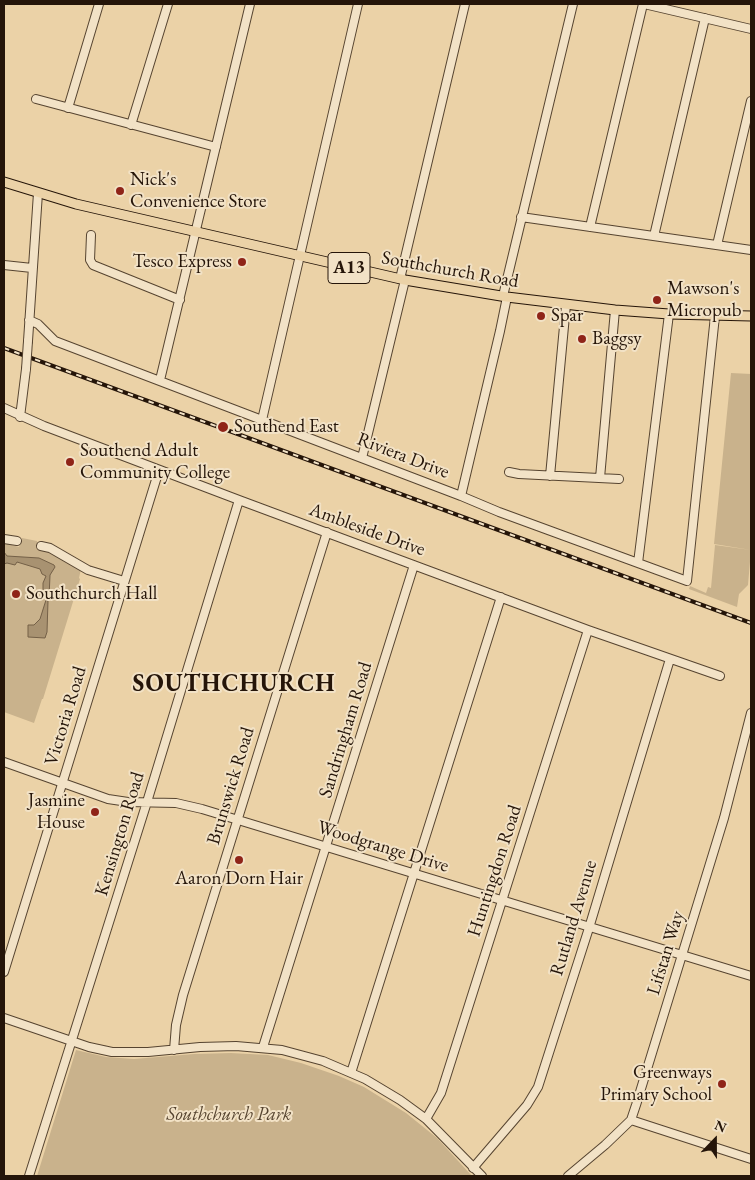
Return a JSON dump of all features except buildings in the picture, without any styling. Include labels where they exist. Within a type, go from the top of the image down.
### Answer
[{"type":"main road","name":"Southchurch Road","points":[[4,182],[76,204],[402,280],[505,297],[616,310],[668,314],[751,316]]},
{"type":"street","points":[[68,108],[99,4]]},
{"type":"street","points":[[131,125],[168,4]]},
{"type":"street","points":[[160,380],[250,4]]},
{"type":"street","points":[[262,420],[358,4]]},
{"type":"street","points":[[362,458],[465,4]]},
{"type":"street","points":[[461,496],[500,331],[521,217],[573,4]]},
{"type":"street","points":[[590,227],[643,4],[751,29]]},
{"type":"street","points":[[654,236],[705,18]]},
{"type":"street","points":[[36,99],[216,147]]},
{"type":"street","points":[[717,245],[751,101]]},
{"type":"street","points":[[20,417],[26,369],[38,193]]},
{"type":"street","points":[[521,217],[751,250]]},
{"type":"street","points":[[91,235],[90,260],[93,265],[180,300]]},
{"type":"street","points":[[4,265],[32,268]]},
{"type":"street","points":[[550,476],[566,304]]},
{"type":"street","points":[[600,478],[616,310]]},
{"type":"street","points":[[638,563],[668,314]]},
{"type":"street","name":"Riviera Drive","points":[[29,320],[38,324],[55,341],[499,512],[688,581],[715,316]]},
{"type":"street","name":"Ambleside Drive","points":[[4,408],[20,417],[159,470],[588,630],[720,676]]},
{"type":"street","name":"Victoria Road","points":[[4,972],[159,470]]},
{"type":"street","points":[[509,472],[619,479]]},
{"type":"street","name":"Kensington Road","points":[[29,1176],[73,1042],[240,500]]},
{"type":"street","name":"Brunswick Road","points":[[174,1050],[176,1025],[183,994],[327,532]]},
{"type":"street","points":[[4,539],[17,541]]},
{"type":"street","points":[[41,546],[50,548],[82,567],[124,581]]},
{"type":"street","name":"Sandringham Road","points":[[263,1047],[414,565]]},
{"type":"street","points":[[351,1073],[501,598]]},
{"type":"street","name":"Huntingdon Road","points":[[426,1119],[441,1093],[588,630]]},
{"type":"street","name":"Rutland Avenue","points":[[473,1168],[518,1116],[538,1087],[589,928],[670,659]]},
{"type":"street","name":"Lifstan Way","points":[[568,1176],[605,1145],[630,1120],[646,1074],[724,818],[751,713]]},
{"type":"street","name":"Woodgrange Drive","points":[[4,762],[108,800],[184,804],[751,976]]},
{"type":"street","points":[[4,939],[13,942]]},
{"type":"street","points":[[4,1018],[73,1042],[112,1052],[148,1052],[211,1046],[263,1047],[323,1061],[351,1073],[400,1100],[426,1119],[482,1176]]},
{"type":"street","points":[[630,1120],[751,1159]]},
{"type":"green space","points":[[731,373],[751,374],[751,550],[714,544]]},
{"type":"green space","points":[[22,538],[37,541],[38,548],[51,551],[81,569],[80,579],[34,723],[4,712],[4,543],[19,547]]},
{"type":"green space","points":[[715,545],[751,550],[748,585],[739,594],[737,607],[689,589],[690,586],[706,593],[708,587],[711,588]]},
{"type":"green space","name":"Southchurch Park","points":[[76,1050],[106,1057],[134,1059],[194,1054],[268,1055],[301,1063],[364,1087],[406,1113],[437,1138],[472,1176],[37,1176]]},
{"type":"shaded area","points":[[4,552],[7,556],[39,558],[54,565],[55,567],[50,575],[49,598],[45,598],[43,595],[43,583],[46,576],[42,574],[40,569],[17,562],[15,565],[4,564]]},
{"type":"shaded area","points":[[46,600],[48,601],[47,632],[45,638],[28,637],[28,625],[34,625],[40,619]]},
{"type":"railway","points":[[4,348],[751,623]]},
{"type":"place","name":"Nick's Convenience Store","points":[[120,191]]},
{"type":"place","name":"Tesco Express","points":[[242,262]]},
{"type":"place","name":"Mawson's Micropub","points":[[657,300]]},
{"type":"place","name":"Spar","points":[[541,316]]},
{"type":"place","name":"Baggsy","points":[[582,339]]},
{"type":"place","name":"Southend East","points":[[223,427]]},
{"type":"place","name":"Southend Adult Community College","points":[[70,462]]},
{"type":"place","name":"Southchurch Hall","points":[[16,594]]},
{"type":"place","name":"Jasmine House","points":[[95,812]]},
{"type":"place","name":"Aaron Dorn Hair","points":[[239,860]]},
{"type":"place","name":"Greenways Primary School","points":[[722,1084]]},
{"type":"district","name":"SOUTHCHURCH","points":[[234,684]]}]
